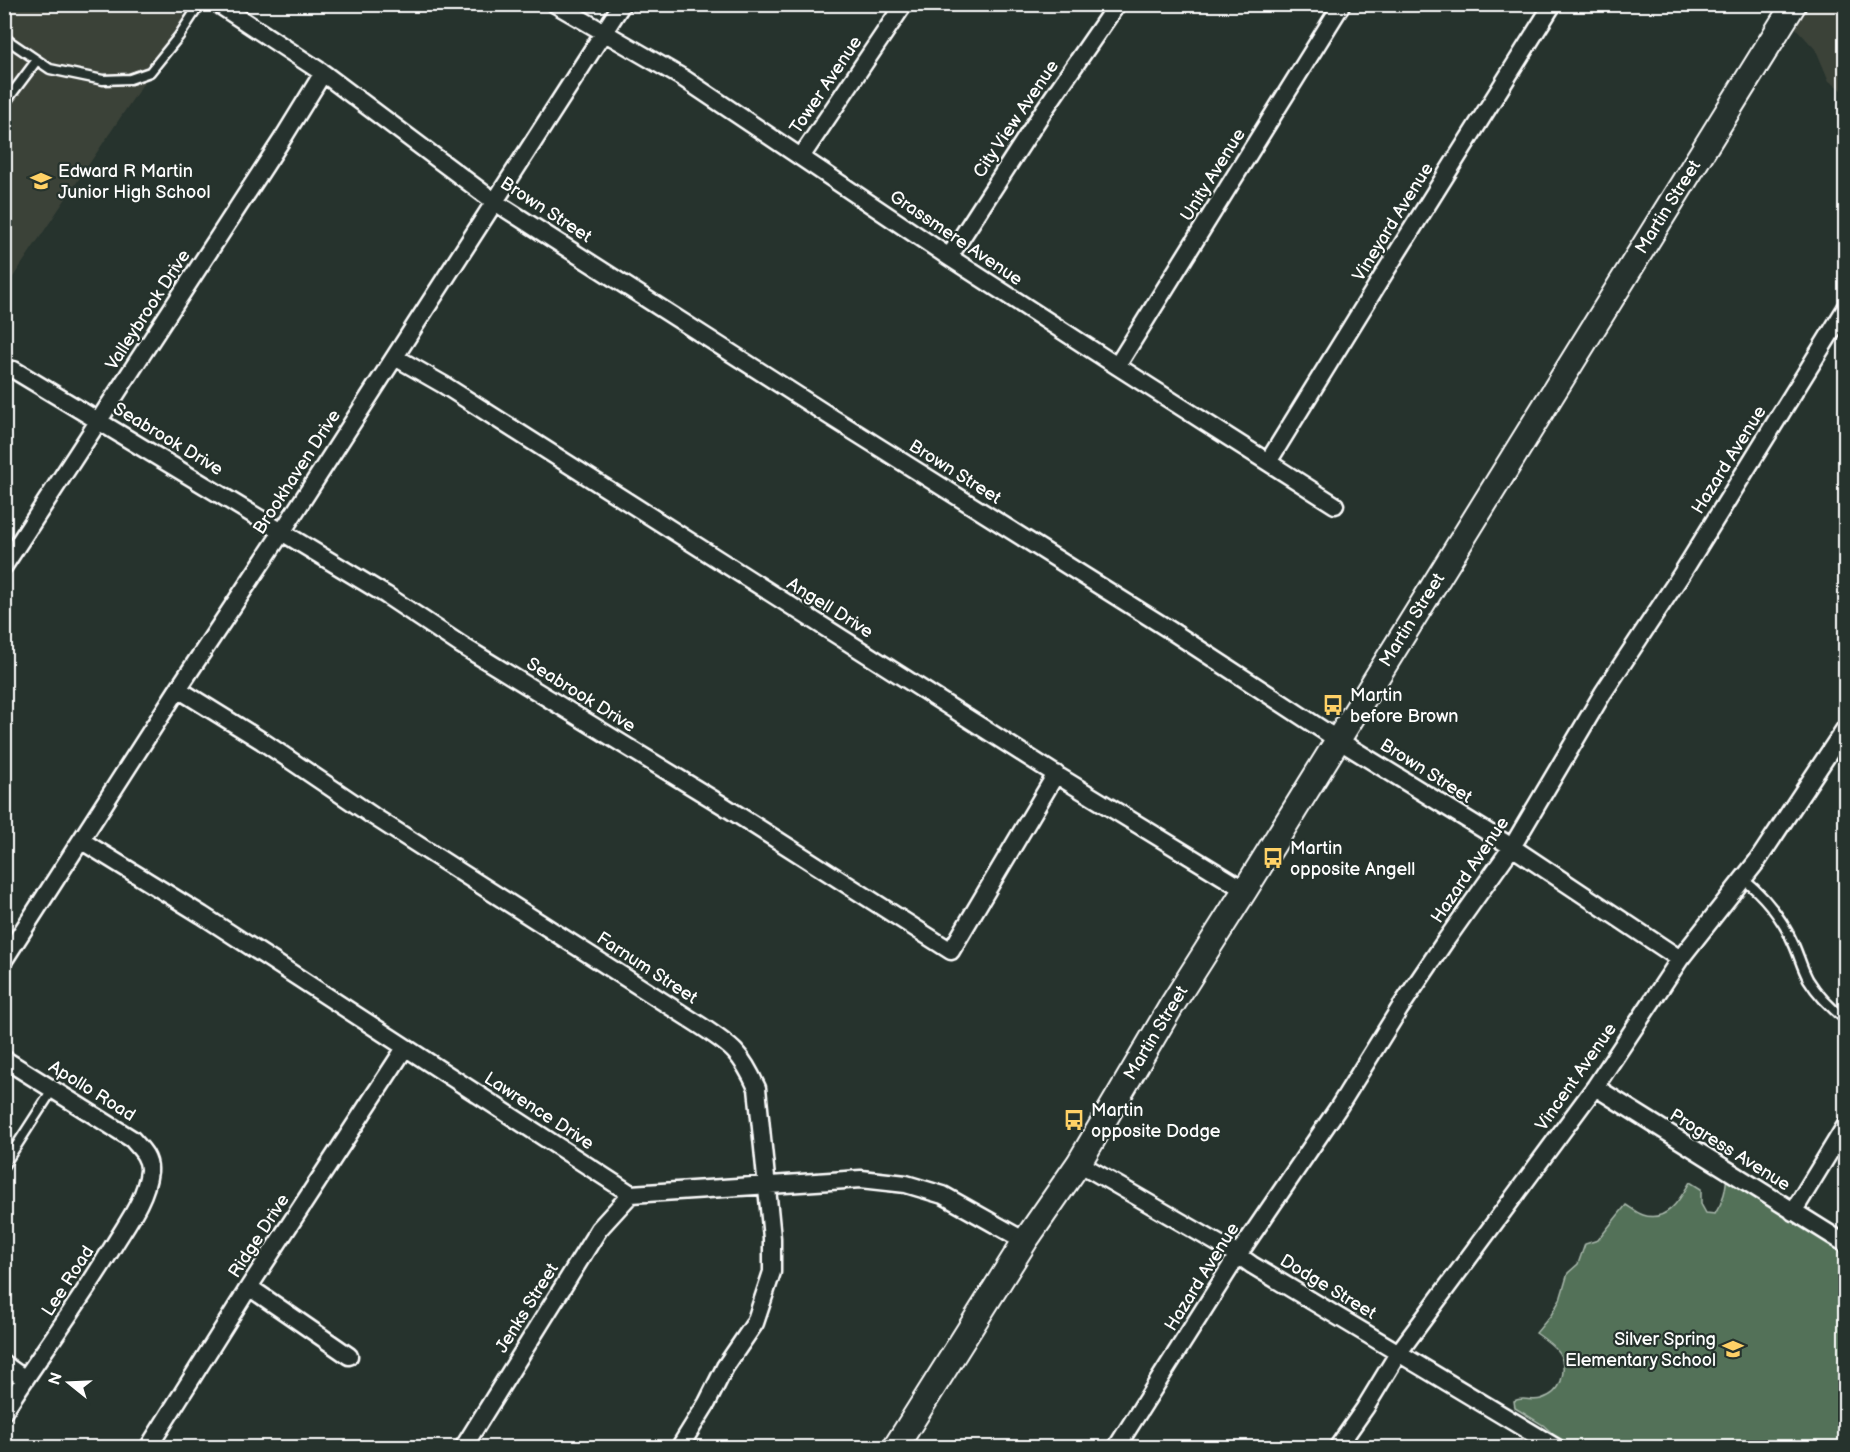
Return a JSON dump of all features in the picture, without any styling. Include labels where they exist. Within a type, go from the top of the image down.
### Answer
[{"type":"street","name":"Brown Street","points":[[218,4],[323,73],[495,201],[831,417],[1170,630],[1338,740],[1512,848],[1680,959]]},
{"type":"street","name":"Grassmere Avenue","points":[[555,4],[683,78],[949,257],[1335,505]]},
{"type":"street","name":"Brookhaven Drive","points":[[4,960],[622,4]]},
{"type":"street","name":"Tower Avenue","points":[[801,157],[903,4]]},
{"type":"street","name":"City View Avenue","points":[[949,257],[1044,110],[1117,4]]},
{"type":"street","name":"Unity Avenue","points":[[1117,366],[1342,4]]},
{"type":"street","name":"Vineyard Avenue","points":[[1268,462],[1553,4]]},
{"type":"street","name":"Martin Street","points":[[895,1448],[1025,1241],[1079,1163],[1172,1005],[1794,4]]},
{"type":"street","name":"Valleybrook Drive","points":[[4,566],[100,421],[323,73]]},
{"type":"street","name":"Hazard Avenue","points":[[1116,1448],[1238,1255],[1338,1108],[1446,940],[1512,848],[1603,693],[1681,574],[1845,308]]},
{"type":"street","name":"Angell Drive","points":[[395,357],[444,385],[1056,774],[1245,890]]},
{"type":"street","name":"Seabrook Drive","points":[[14,370],[386,595],[461,645],[724,806],[951,951],[1056,774]]},
{"type":"street","name":"Farnum Street","points":[[178,689],[262,741],[383,823],[731,1046],[746,1065],[757,1088],[772,1238],[772,1272],[755,1323],[725,1367],[680,1448]]},
{"type":"street","name":"Vincent Avenue","points":[[1337,1448],[1365,1408],[1399,1352],[1595,1088],[1680,959],[1758,860],[1845,727]]},
{"type":"street","name":"Lawrence Drive","points":[[82,841],[202,915],[631,1194]]},
{"type":"street","name":"Ridge Drive","points":[[148,1448],[249,1287],[405,1048]]},
{"type":"street","name":"Apollo Road","points":[[4,1059],[132,1139],[146,1156],[148,1165]]},
{"type":"street","name":"Progress Avenue","points":[[1595,1088],[1845,1244]]},
{"type":"street","points":[[1793,1212],[1845,1125]]},
{"type":"street","name":"Dodge Street","points":[[1079,1163],[1238,1255],[1557,1448]]},
{"type":"street","name":"Lee Road","points":[[4,1411],[92,1282],[138,1206],[146,1186],[148,1165]]},
{"type":"street","points":[[631,1194],[861,1179],[906,1184],[943,1195],[1025,1241]]},
{"type":"street","name":"Jenks Street","points":[[463,1448],[599,1229],[631,1194]]},
{"type":"street","points":[[249,1287],[349,1356]]},
{"type":"street","points":[[4,1365],[25,1379]]},
{"type":"lane","points":[[4,36],[50,69],[103,80],[130,79],[150,72],[179,36],[200,4]]},
{"type":"lane","points":[[4,104],[37,60]]},
{"type":"lane","points":[[1743,879],[1756,889],[1773,908],[1783,922],[1809,980],[1845,1020]]},
{"type":"lane","points":[[4,1165],[53,1089]]},
{"type":"shaded area","name":"Edward R Martin Junior High School","points":[[5,5],[170,5],[188,17],[5,289]]},
{"type":"shaded area","points":[[1765,5],[1845,5],[1845,92],[1829,81],[1816,50],[1783,14],[1765,11]]},
{"type":"green space","name":"Silver Spring Elementary School","points":[[1727,1173],[1845,1246],[1845,1447],[1555,1447],[1545,1441],[1552,1433],[1515,1408],[1514,1401],[1545,1398],[1560,1384],[1563,1372],[1562,1358],[1549,1342],[1536,1333],[1560,1300],[1568,1273],[1578,1264],[1585,1244],[1598,1240],[1626,1205],[1636,1212],[1651,1217],[1666,1213],[1677,1202],[1690,1182],[1701,1189],[1701,1204],[1706,1213],[1715,1214],[1724,1194]]},
{"type":"place","name":"Edward R Martin Junior High School","points":[[41,181]]},
{"type":"place","name":"Martin before Brown","points":[[1333,705]]},
{"type":"place","name":"Martin opposite Angell","points":[[1273,858]]},
{"type":"place","name":"Martin opposite Dodge","points":[[1074,1120]]},
{"type":"place","name":"Silver Spring Elementary School","points":[[1733,1349]]}]
